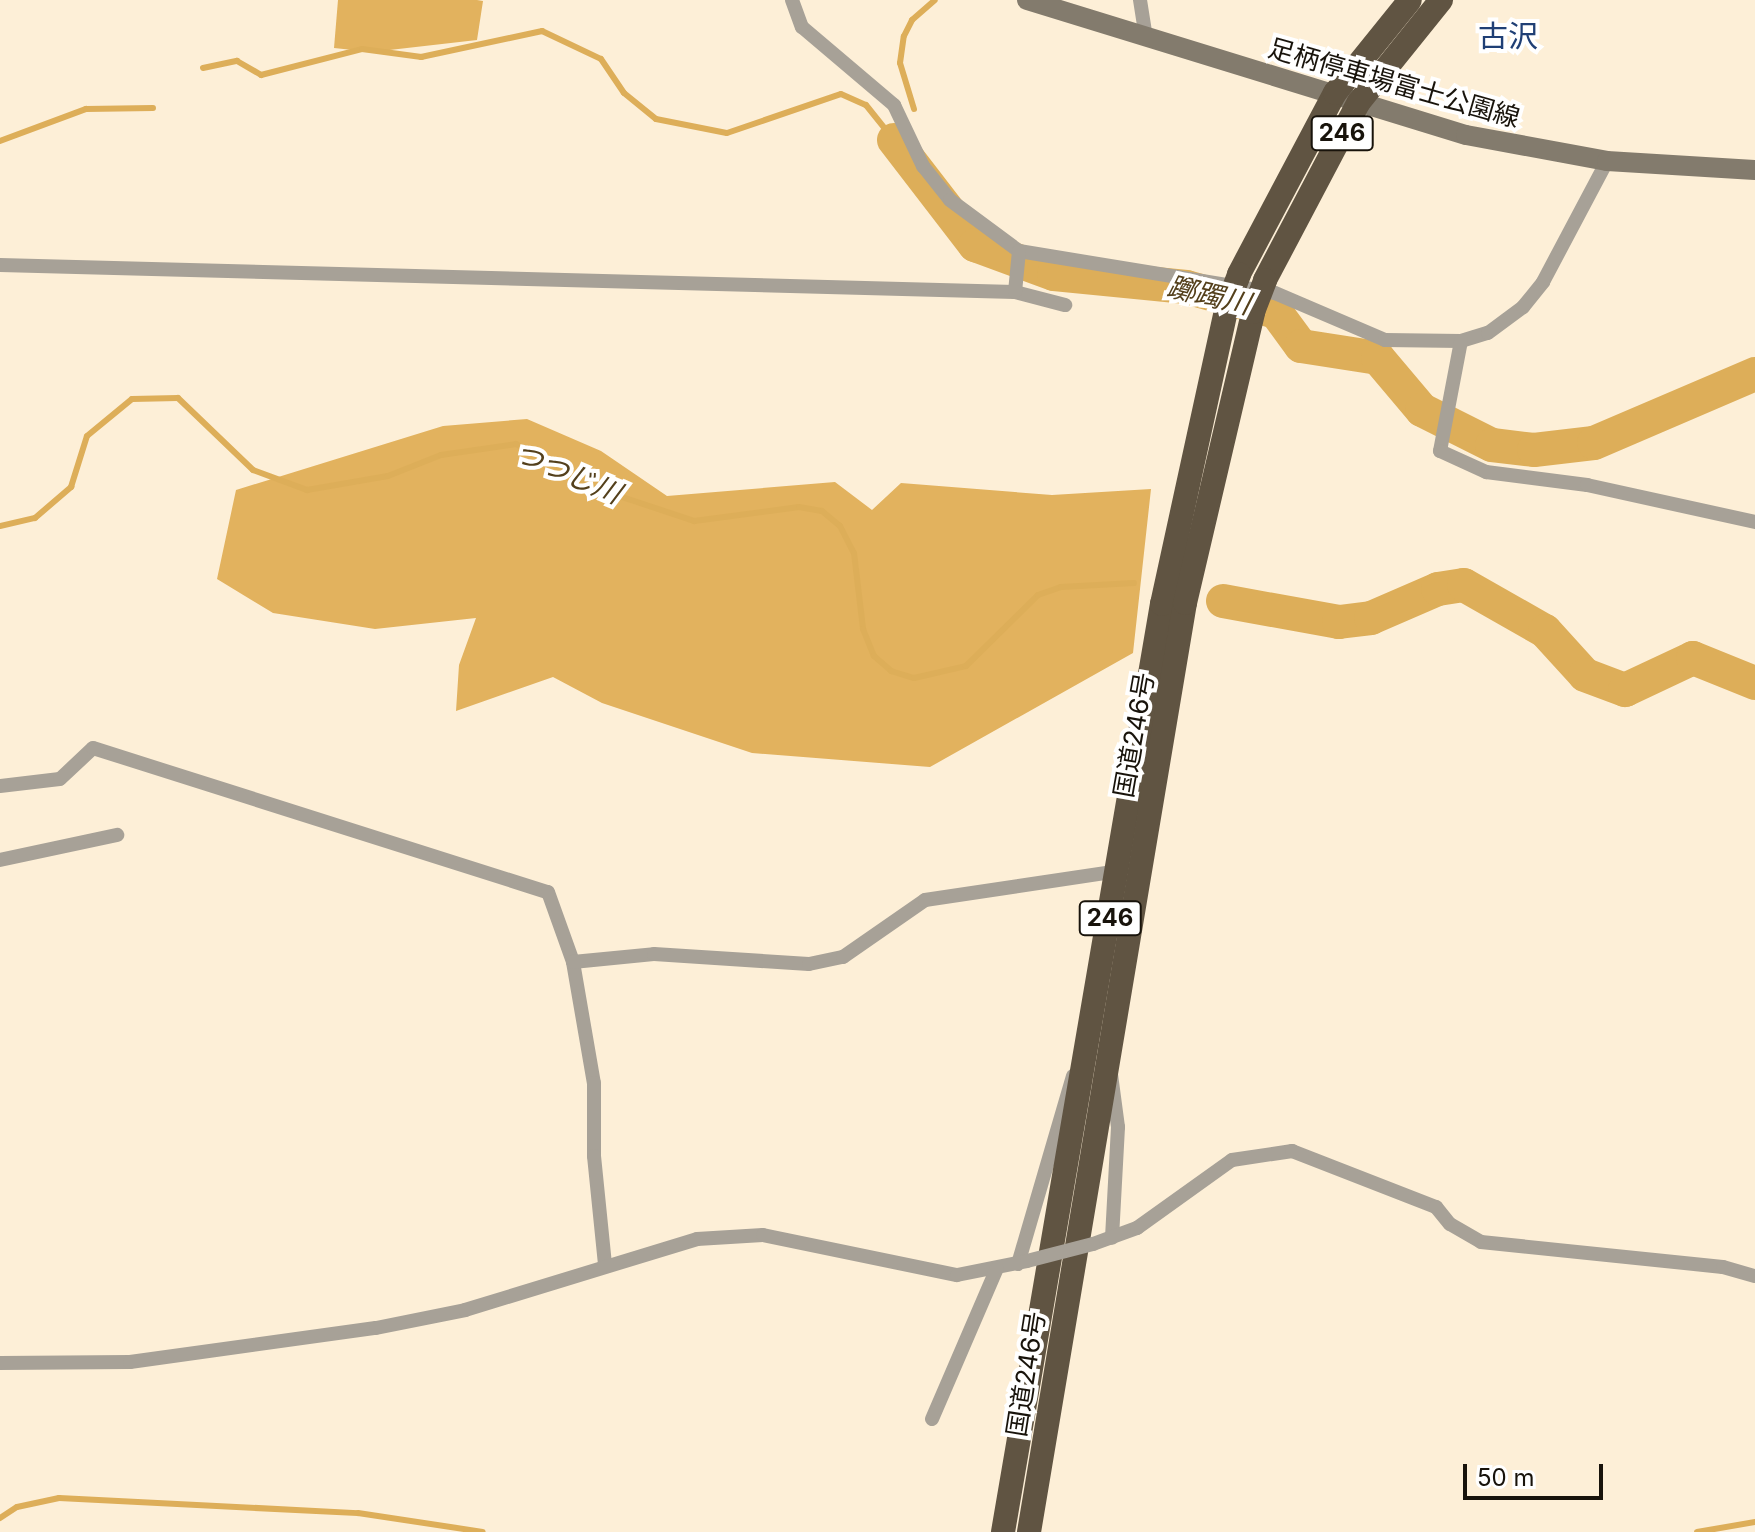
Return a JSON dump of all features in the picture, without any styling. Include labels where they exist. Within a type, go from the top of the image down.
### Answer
[{"type":"highway","name":"国道246号","points":[[1003,1532],[1178,516],[1227,306],[1239,274],[1335,93],[1410,0]]},
{"type":"highway","name":"国道246号","points":[[1029,1532],[1185,603],[1253,312],[1265,280],[1359,102],[1441,0]]},
{"type":"main road","name":"足柄停車場富士公園線","points":[[1027,0],[1466,135],[1607,161],[1755,170]]},
{"type":"street","points":[[792,0],[802,27],[894,105],[923,166],[950,200],[1019,251],[1275,293],[1385,340],[1461,341],[1488,333],[1543,282],[1607,161]]},
{"type":"street","points":[[1140,0],[1146,37]]},
{"type":"street","points":[[1015,292],[1019,251]]},
{"type":"street","points":[[0,265],[1015,292],[1065,305]]},
{"type":"street","points":[[1461,341],[1440,451],[1486,472],[1587,485],[1755,522]]},
{"type":"street","points":[[0,786],[60,779],[93,748],[381,835],[548,892],[573,962],[594,1083],[594,1156],[605,1265]]},
{"type":"street","points":[[0,860],[117,835]]},
{"type":"street","points":[[573,962],[654,954],[809,964],[843,957],[925,900],[1118,871]]},
{"type":"street","points":[[1023,1262],[1062,1103],[1089,1036]]},
{"type":"street","points":[[1107,1059],[1117,1084],[1112,1238]]},
{"type":"street","points":[[0,1363],[130,1362],[376,1328],[465,1310],[697,1239],[763,1235],[957,1275],[1023,1262],[1112,1238],[1232,1160],[1292,1151],[1436,1207],[1450,1224],[1481,1242],[1723,1267],[1755,1276]]},
{"type":"street","points":[[932,1419],[997,1268]]},
{"type":"shaded area","points":[[338,0],[483,1],[477,40],[372,52],[334,48]]},
{"type":"shaded area","points":[[527,419],[601,451],[667,496],[835,482],[872,510],[901,483],[1052,495],[1151,489],[1133,653],[930,767],[752,753],[602,703],[553,677],[456,711],[459,665],[476,618],[375,629],[273,613],[217,579],[236,490],[443,426]]},
{"type":"waterway","points":[[914,109],[900,63],[904,36],[912,20],[935,0]]},
{"type":"waterway","points":[[203,68],[237,61],[261,75],[362,49],[421,57],[542,31],[601,59],[624,93],[656,119],[727,133],[841,94],[866,105],[894,140]]},
{"type":"waterway","points":[[0,141],[86,109],[153,108]]},
{"type":"waterway","name":"躑躅川","points":[[894,140],[975,245],[1054,274],[1186,287],[1276,312],[1301,346],[1378,358],[1422,410],[1492,445],[1534,450],[1594,443],[1755,374]]},
{"type":"waterway","name":"つつじ川","points":[[0,526],[35,518],[71,487],[87,436],[132,399],[178,398],[253,470],[307,490],[388,476],[441,455],[516,444],[592,487],[694,521],[799,507],[822,511],[840,526],[854,553],[863,629],[874,656],[891,671],[914,678],[966,666],[1038,595],[1061,587],[1134,583]]},
{"type":"waterway","name":"つつじ川","points":[[1223,601],[1339,622],[1371,618],[1438,589],[1464,585],[1545,631],[1585,675],[1625,690],[1693,658],[1755,683]]},
{"type":"waterway","points":[[0,1518],[17,1507],[59,1498],[358,1513],[483,1532]]},
{"type":"waterway","points":[[1697,1532],[1755,1522]]},
{"type":"district","name":"古沢","points":[[1508,36]]}]
